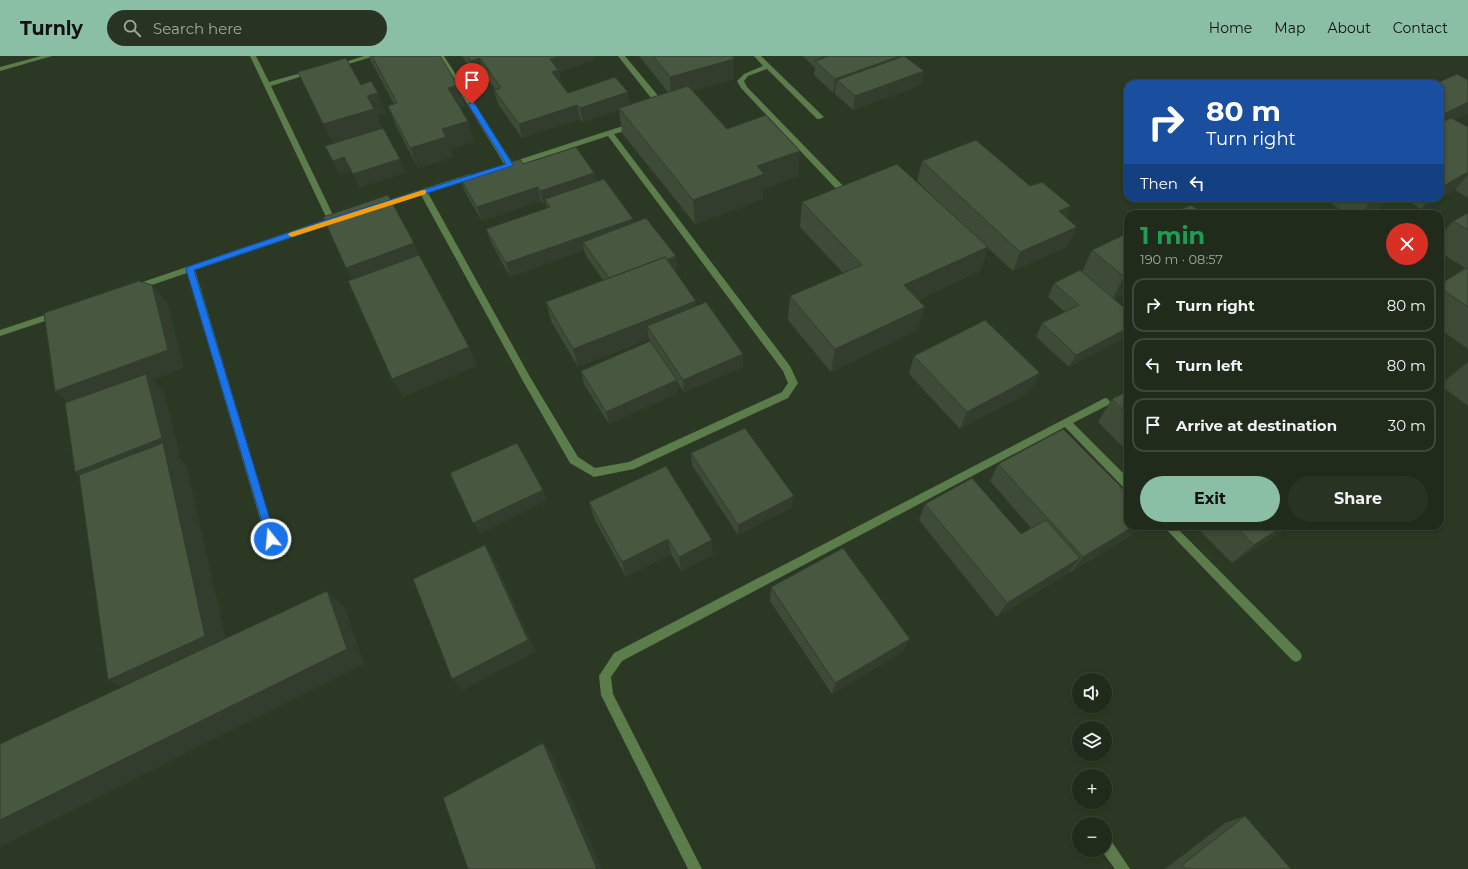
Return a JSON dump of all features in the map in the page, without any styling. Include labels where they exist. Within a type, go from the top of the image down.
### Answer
[{"type":"street","points":[[16,65],[18,56]]},
{"type":"street","points":[[0,69],[49,56]]},
{"type":"street","points":[[253,56],[332,221]]},
{"type":"street","points":[[327,68],[372,56]]},
{"type":"street","points":[[441,56],[506,166],[645,121]]},
{"type":"street","points":[[621,56],[664,108],[658,116]]},
{"type":"street","points":[[757,56],[820,117]]},
{"type":"street","points":[[768,66],[746,75],[740,81],[744,88],[844,192]]},
{"type":"street","points":[[267,85],[320,70]]},
{"type":"street","points":[[423,192],[527,380],[574,460],[594,473],[630,466],[785,395],[793,383],[787,369],[609,133]]},
{"type":"street","points":[[370,209],[481,174]]},
{"type":"street","points":[[124,291],[347,216]]},
{"type":"street","points":[[190,269],[271,539]]},
{"type":"street","points":[[0,333],[66,311]]},
{"type":"street","points":[[695,869],[607,695],[605,676],[618,657],[1105,402]]},
{"type":"street","points":[[1067,423],[1124,481]]},
{"type":"street","points":[[1172,530],[1296,656]]},
{"type":"street","points":[[1112,853],[1124,869]]},
{"type":"building","points":[[372,56],[440,56],[458,85],[448,88],[468,121],[442,129],[446,137],[410,148],[388,106],[397,103]]},
{"type":"building","points":[[468,56],[561,56],[550,59],[558,70],[552,72],[568,93],[615,77],[628,92],[580,108],[577,105],[519,124],[494,90],[501,88],[480,58],[471,61]]},
{"type":"building","points":[[653,56],[732,56],[734,59],[670,77]]},
{"type":"building","points":[[829,56],[900,56],[835,79],[815,61]]},
{"type":"building","points":[[904,56],[924,71],[855,96],[837,80]]},
{"type":"building","points":[[346,58],[361,85],[371,81],[378,93],[367,96],[374,109],[323,124],[298,72]]},
{"type":"building","points":[[1457,74],[1468,80],[1468,102],[1444,114],[1444,80]]},
{"type":"building","points":[[688,86],[727,129],[766,115],[800,151],[757,166],[764,174],[693,200],[619,108]]},
{"type":"building","points":[[1451,118],[1468,127],[1468,172],[1444,186],[1444,121]]},
{"type":"building","points":[[383,128],[400,159],[353,174],[344,157],[333,161],[325,146]]},
{"type":"building","points":[[976,140],[1030,186],[1042,182],[1071,206],[1059,211],[1077,227],[1020,252],[922,161]]},
{"type":"building","points":[[576,147],[594,173],[540,191],[538,187],[477,207],[460,178],[520,159],[523,164]]},
{"type":"building","points":[[897,164],[988,247],[904,285],[925,307],[835,349],[790,296],[862,265],[802,202]]},
{"type":"building","points":[[604,179],[633,219],[506,263],[486,229],[550,207],[545,199]]},
{"type":"building","points":[[388,195],[414,243],[346,268],[323,217]]},
{"type":"building","points":[[1191,205],[1198,210],[1180,210]]},
{"type":"building","points":[[1468,213],[1468,230],[1453,221]]},
{"type":"building","points":[[646,218],[676,256],[667,260],[665,257],[609,278],[583,242]]},
{"type":"building","points":[[1124,235],[1124,277],[1092,250]]},
{"type":"building","points":[[419,255],[469,347],[392,379],[348,281]]},
{"type":"building","points":[[665,257],[696,301],[573,349],[546,302]]},
{"type":"building","points":[[1468,267],[1468,307],[1444,291],[1444,282]]},
{"type":"building","points":[[1080,270],[1124,308],[1124,330],[1076,355],[1042,323],[1079,305],[1054,283]]},
{"type":"building","points":[[139,281],[152,285],[168,350],[55,391],[44,313]]},
{"type":"building","points":[[706,302],[743,354],[683,380],[647,326]]},
{"type":"building","points":[[985,320],[1040,373],[967,412],[914,356]]},
{"type":"building","points":[[650,341],[677,380],[606,412],[581,371]]},
{"type":"building","points":[[146,374],[162,438],[75,472],[65,403]]},
{"type":"building","points":[[1124,393],[1124,411],[1112,399]]},
{"type":"building","points":[[745,428],[794,496],[738,525],[691,453]]},
{"type":"building","points":[[1063,429],[1124,490],[1124,530],[1127,530],[1083,557],[998,464]]},
{"type":"building","points":[[163,443],[205,636],[108,680],[79,475]]},
{"type":"building","points":[[517,443],[543,490],[473,523],[450,473]]},
{"type":"building","points":[[666,466],[712,540],[679,557],[668,539],[622,562],[589,502]]},
{"type":"building","points":[[972,478],[1021,534],[1046,520],[1080,558],[1007,603],[925,504]]},
{"type":"building","points":[[1239,530],[1277,530],[1254,545]]},
{"type":"building","points":[[485,545],[528,640],[452,679],[413,579]]},
{"type":"building","points":[[843,548],[910,639],[835,683],[771,587]]},
{"type":"building","points":[[327,591],[347,649],[0,820],[0,744]]},
{"type":"building","points":[[543,743],[597,869],[468,869],[443,798]]},
{"type":"building","points":[[1245,816],[1291,869],[1186,869],[1182,865]]},
{"type":"slow traffic","points":[[292,235],[423,192]]},
{"type":"route","points":[[271,539],[190,269],[332,221],[510,165],[472,104]]}]
